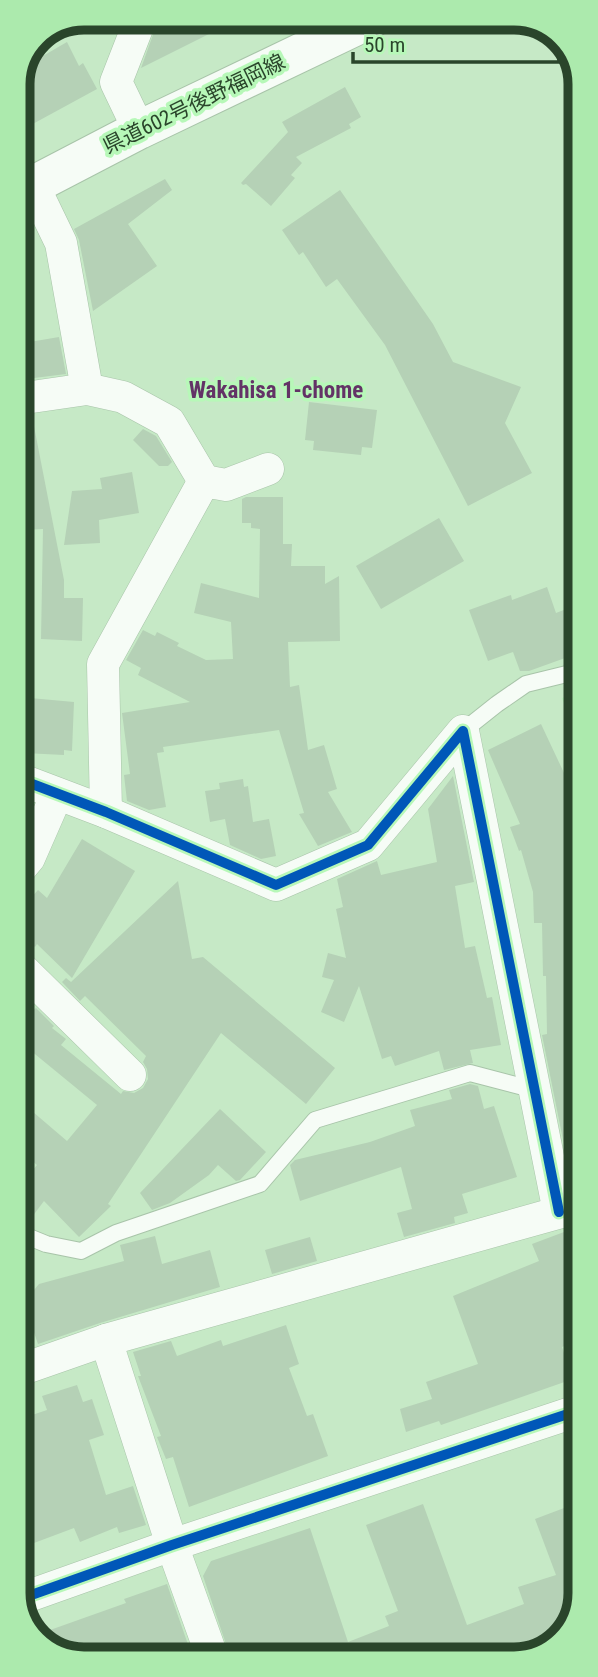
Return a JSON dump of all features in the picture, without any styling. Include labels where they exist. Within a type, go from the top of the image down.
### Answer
[{"type":"main road","name":"県道602号後野福岡線","points":[[30,186],[139,130],[348,30]]},
{"type":"street","points":[[136,30],[116,82],[139,130]]},
{"type":"street","points":[[30,196],[61,243],[87,389]]},
{"type":"street","points":[[30,397],[87,389],[123,397],[169,422],[204,481],[226,485],[268,469]]},
{"type":"street","points":[[106,812],[103,664],[204,481]]},
{"type":"street","points":[[30,783],[106,812],[276,885],[368,845],[464,731]]},
{"type":"street","points":[[464,731],[535,1090],[568,1203]]},
{"type":"street","points":[[30,856],[57,794]]},
{"type":"street","points":[[30,977],[130,1075]]},
{"type":"street","points":[[30,1366],[106,1340],[568,1211]]},
{"type":"street","points":[[106,1340],[172,1545],[209,1647]]},
{"type":"street","points":[[30,1595],[172,1545],[568,1414]]},
{"type":"lane","points":[[464,731],[526,684],[568,674]]},
{"type":"lane","points":[[30,1237],[46,1244],[81,1251],[116,1233],[260,1184],[314,1120],[470,1073],[535,1090]]},
{"type":"shaded area","points":[[568,696],[568,715],[562,698]]},
{"type":"building","points":[[155,30],[217,30],[141,68]]},
{"type":"building","points":[[67,42],[79,66],[83,63],[97,89],[30,125],[30,80],[35,61]]},
{"type":"building","points":[[345,87],[361,117],[349,124],[351,128],[296,157],[302,163],[291,175],[295,178],[271,206],[246,184],[241,183],[288,132],[282,122]]},
{"type":"building","points":[[165,179],[172,190],[128,224],[157,266],[93,311],[79,240],[74,229]]},
{"type":"building","points":[[340,190],[433,324],[453,362],[521,387],[505,423],[532,473],[468,506],[385,345],[337,279],[326,287],[303,252],[299,255],[282,230]]},
{"type":"building","points":[[59,337],[66,374],[30,378],[30,342]]},
{"type":"building","points":[[309,402],[377,410],[372,448],[362,447],[361,455],[313,450],[314,441],[305,440]]},
{"type":"building","points":[[30,416],[64,580],[64,598],[83,598],[82,641],[41,639],[43,529],[30,530]]},
{"type":"building","points":[[143,429],[156,436],[172,462],[168,466],[159,466],[133,440]]},
{"type":"building","points":[[132,472],[139,513],[99,520],[100,543],[64,545],[72,491],[102,489],[100,478]]},
{"type":"building","points":[[283,497],[283,544],[292,544],[291,566],[325,566],[325,584],[339,576],[340,641],[288,642],[290,687],[299,685],[308,750],[324,745],[337,789],[328,792],[352,832],[318,846],[299,814],[304,813],[279,730],[163,747],[164,752],[157,753],[166,807],[149,810],[127,801],[124,775],[130,774],[122,713],[190,702],[138,675],[141,668],[126,660],[143,630],[155,636],[157,632],[179,643],[177,646],[206,660],[233,659],[231,622],[194,613],[201,583],[259,598],[260,529],[251,528],[251,523],[242,523],[242,499]]},
{"type":"building","points":[[439,518],[464,561],[381,609],[356,566]]},
{"type":"building","points":[[547,587],[556,613],[568,608],[568,657],[529,671],[520,671],[513,652],[488,661],[469,610],[511,595],[512,600]]},
{"type":"building","points":[[30,698],[74,702],[72,751],[64,750],[64,755],[30,753]]},
{"type":"building","points":[[541,724],[568,781],[568,1165],[542,1035],[547,1034],[542,923],[534,923],[533,892],[521,850],[519,851],[510,827],[520,824],[488,750]]},
{"type":"building","points":[[453,776],[474,882],[455,886],[465,948],[475,946],[487,998],[492,997],[501,1045],[470,1050],[473,1063],[444,1070],[439,1051],[395,1066],[391,1056],[382,1059],[359,986],[344,1022],[321,1012],[334,980],[322,977],[328,953],[346,958],[336,909],[343,907],[337,879],[377,861],[381,875],[437,862],[428,809]]},
{"type":"building","points":[[243,779],[244,787],[248,786],[253,822],[269,819],[276,856],[261,859],[230,845],[225,819],[210,822],[205,791],[220,789],[219,783]]},
{"type":"building","points":[[82,839],[135,871],[72,978],[37,944],[35,947],[30,943],[30,899],[38,890],[47,898]]},
{"type":"building","points":[[178,881],[192,959],[203,957],[335,1068],[306,1104],[221,1033],[108,1204],[111,1206],[79,1237],[44,1201],[30,1220],[30,1174],[37,1165],[30,1159],[30,1109],[67,1141],[97,1105],[30,1050],[30,1012],[36,1008],[54,1026],[52,1028],[66,1039],[61,1045],[121,1094],[123,1091],[134,1093],[143,1088],[148,1079],[143,1062],[146,1056],[85,996],[80,1001],[62,982],[66,978],[71,982]]},
{"type":"building","points":[[470,1084],[478,1086],[484,1109],[494,1106],[517,1177],[462,1194],[468,1213],[454,1217],[455,1223],[404,1237],[397,1213],[412,1209],[401,1167],[300,1201],[290,1165],[295,1160],[370,1142],[415,1126],[410,1110],[452,1099],[449,1090]]},
{"type":"building","points":[[220,1109],[266,1152],[240,1180],[236,1181],[218,1165],[209,1175],[170,1203],[152,1210],[140,1193]]},
{"type":"building","points":[[568,1230],[568,1345],[562,1347],[568,1364],[568,1381],[441,1425],[439,1421],[406,1432],[400,1409],[432,1399],[426,1382],[478,1364],[453,1296],[539,1261],[532,1244]]},
{"type":"building","points":[[155,1236],[162,1264],[210,1250],[220,1287],[38,1344],[30,1321],[30,1295],[39,1284],[124,1261],[120,1245]]},
{"type":"building","points":[[310,1237],[317,1261],[272,1274],[265,1250]]},
{"type":"building","points":[[286,1325],[299,1364],[289,1368],[307,1416],[313,1414],[328,1456],[189,1507],[173,1457],[166,1459],[157,1437],[161,1436],[138,1376],[141,1376],[133,1352],[171,1341],[177,1356],[221,1340],[223,1346]]},
{"type":"building","points":[[77,1385],[83,1402],[92,1399],[104,1435],[89,1440],[106,1495],[133,1486],[146,1525],[119,1533],[117,1527],[80,1542],[74,1528],[34,1543],[30,1532],[30,1416],[47,1410],[42,1396]]},
{"type":"building","points":[[423,1504],[467,1625],[524,1604],[518,1587],[556,1575],[535,1519],[568,1507],[568,1593],[563,1617],[557,1626],[538,1642],[528,1645],[227,1647],[203,1576],[211,1561],[310,1528],[348,1642],[389,1626],[385,1616],[398,1611],[366,1525]]},
{"type":"building","points":[[167,1584],[189,1647],[80,1647],[63,1643],[46,1631],[126,1603],[124,1599]]},
{"type":"cycle path","points":[[30,783],[106,812],[276,885],[368,845],[463,731],[559,1212]]},
{"type":"cycle path","points":[[30,1595],[172,1545],[568,1414]]},
{"type":"district","name":"Wakahisa 1-chome","points":[[276,390]]}]
